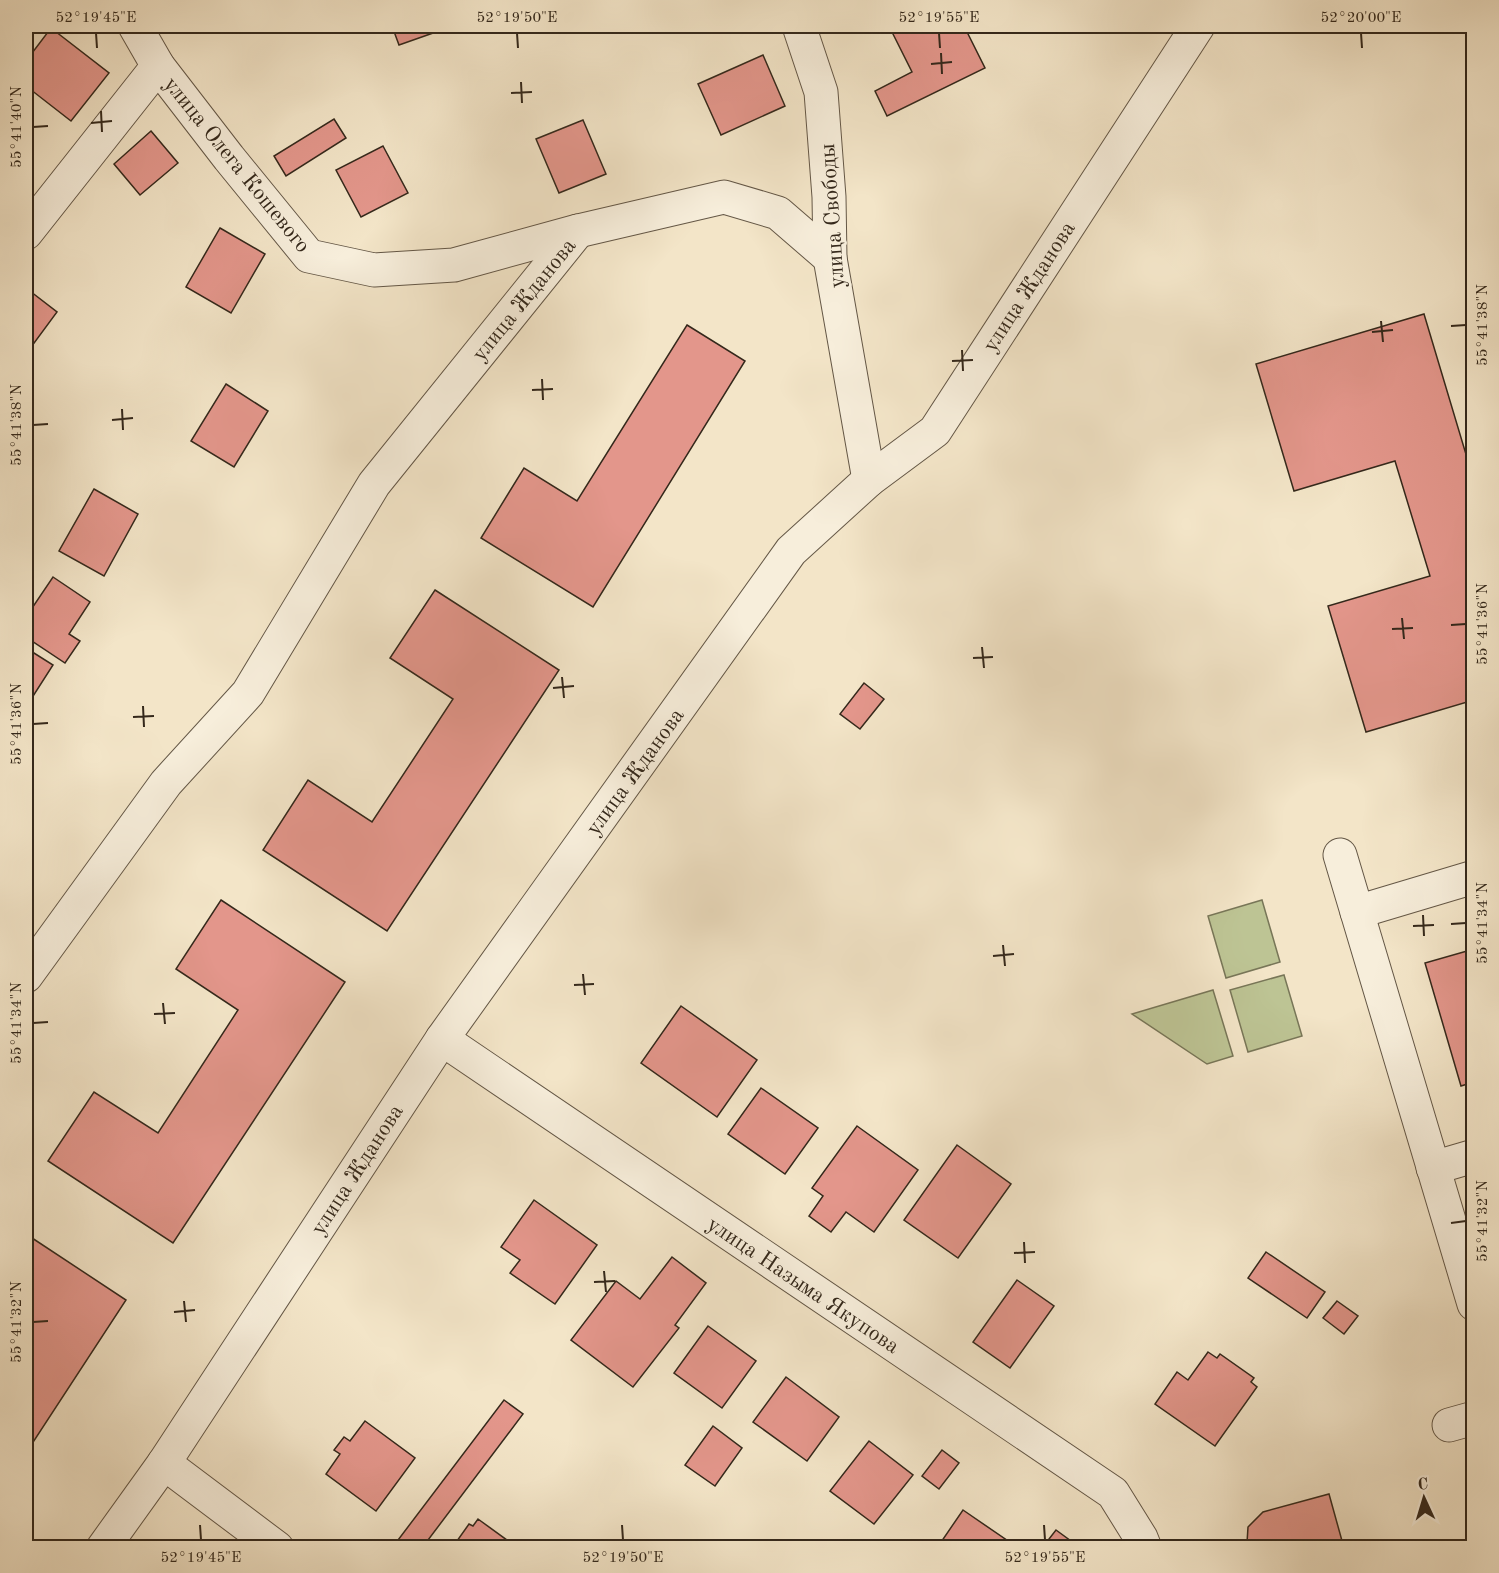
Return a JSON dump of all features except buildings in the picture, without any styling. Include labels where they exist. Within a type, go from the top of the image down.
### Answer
[{"type":"street","name":"улица Олега Кошевого","points":[[135,26],[158,66],[309,256],[374,270],[454,265],[578,231],[724,197],[778,213],[830,258]]},
{"type":"street","name":"улица Свободы","points":[[799,26],[821,92],[829,197],[830,258],[869,480]]},
{"type":"street","name":"улица Жданова","points":[[103,1548],[164,1463],[442,1039],[791,551],[869,480],[935,431],[1198,26]]},
{"type":"street","points":[[26,233],[158,66]]},
{"type":"street","name":"улица Жданова","points":[[26,976],[166,783],[248,693],[374,484],[578,231]]},
{"type":"street","points":[[1340,855],[1473,1304]]},
{"type":"street","points":[[1357,912],[1473,877]]},
{"type":"street","name":"улица Назыма Якупова","points":[[442,1039],[1113,1493],[1141,1538],[1144,1548]]},
{"type":"street","points":[[1433,1168],[1473,1156]]},
{"type":"street","points":[[164,1463],[278,1548]]},
{"type":"green space","points":[[1262,900],[1280,962],[1226,978],[1208,916]]},
{"type":"green space","points":[[1284,975],[1302,1036],[1248,1052],[1230,990]]},
{"type":"green space","points":[[1213,990],[1233,1056],[1207,1064],[1132,1014]]}]
